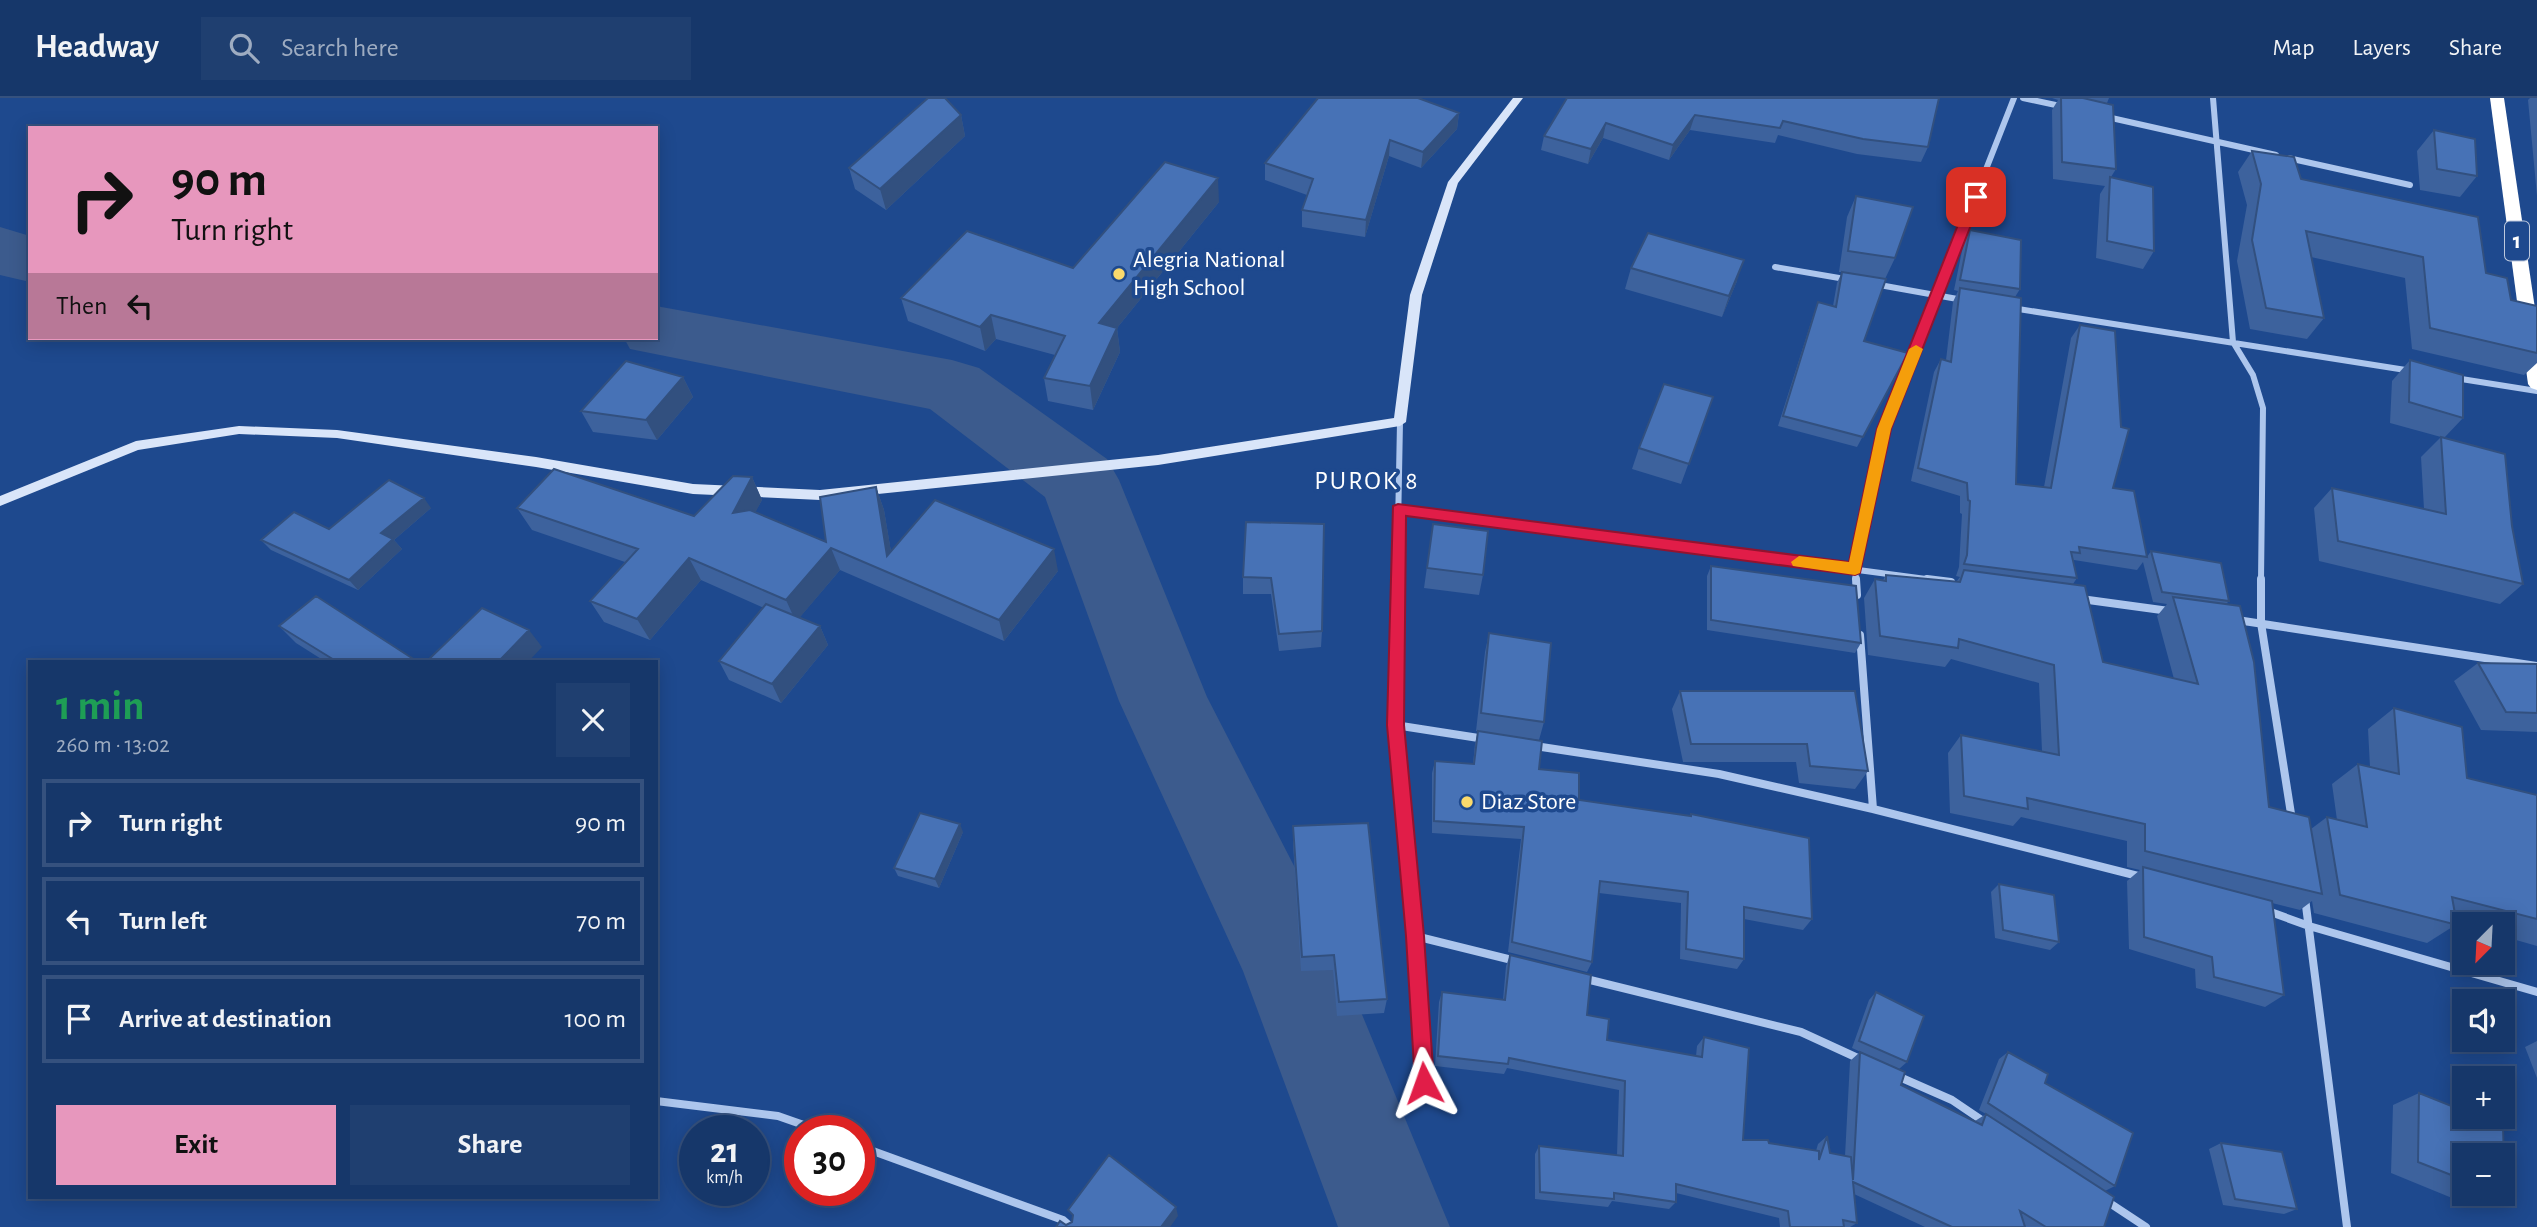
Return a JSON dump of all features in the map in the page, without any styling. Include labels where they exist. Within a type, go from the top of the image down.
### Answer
[{"type":"highway","name":"1","points":[[2497,98],[2537,384]]},
{"type":"main road","points":[[0,501],[136,446],[239,430],[337,434],[536,462],[693,489],[820,495],[1158,460],[1400,422],[1416,295],[1453,182],[1518,98]]},
{"type":"street","points":[[1858,609],[1855,569],[1884,429],[2014,98]]},
{"type":"street","points":[[2023,98],[2075,110]]},
{"type":"street","points":[[2213,98],[2233,342],[2253,375],[2263,408],[2261,623],[2294,830]]},
{"type":"street","points":[[2100,115],[2410,185]]},
{"type":"street","points":[[1775,267],[1856,281]]},
{"type":"street","points":[[1870,284],[1977,302]]},
{"type":"street","points":[[2003,306],[2427,373]]},
{"type":"street","points":[[2441,375],[2537,391]]},
{"type":"street","points":[[1400,422],[1395,725],[1415,936],[1424,1083]]},
{"type":"street","points":[[1398,509],[1963,583]]},
{"type":"street","points":[[2072,598],[2180,612]]},
{"type":"street","points":[[2234,620],[2537,666]]},
{"type":"street","points":[[1859,622],[1873,809]]},
{"type":"street","points":[[1395,725],[1490,740]]},
{"type":"street","points":[[1530,746],[1719,774],[1873,809],[2153,880]]},
{"type":"street","points":[[2303,885],[2347,1227]]},
{"type":"street","points":[[2259,908],[2309,926],[2537,992]]},
{"type":"street","points":[[1415,936],[1521,962]]},
{"type":"street","points":[[1575,976],[1801,1032],[1877,1066]]},
{"type":"street","points":[[1889,1072],[1952,1100],[1997,1130]]},
{"type":"street","points":[[658,1101],[784,1118]]},
{"type":"street","points":[[875,1152],[1063,1220],[1071,1227]]},
{"type":"street","points":[[2100,1197],[2146,1227]]},
{"type":"building","points":[[928,98],[945,98],[961,115],[880,189],[849,168]]},
{"type":"building","points":[[1318,98],[1418,98],[1459,113],[1423,152],[1390,140],[1366,220],[1302,210],[1313,179],[1265,163]]},
{"type":"building","points":[[1567,98],[1939,98],[1928,147],[1863,139],[1783,121],[1780,128],[1695,115],[1673,145],[1606,123],[1591,149],[1544,136]]},
{"type":"building","points":[[2061,98],[2083,98],[2113,105],[2116,169],[2062,162]]},
{"type":"building","points":[[2434,130],[2475,139],[2477,176],[2437,169]]},
{"type":"building","points":[[2252,151],[2294,157],[2301,179],[2478,217],[2486,273],[2507,278],[2511,300],[2537,306],[2537,353],[2430,328],[2423,257],[2306,231],[2324,318],[2266,308],[2252,240],[2261,184]]},
{"type":"building","points":[[1165,162],[1218,178],[1099,323],[1117,328],[1090,386],[1044,378],[1065,336],[991,315],[980,327],[901,298],[967,231],[1073,268]]},
{"type":"building","points":[[2110,177],[2153,187],[2154,251],[2107,241]]},
{"type":"building","points":[[1856,196],[1913,207],[1895,258],[1848,251]]},
{"type":"building","points":[[1970,230],[2021,240],[2020,289],[1960,280]]},
{"type":"building","points":[[1648,233],[1744,260],[1729,296],[1631,268]]},
{"type":"building","points":[[1842,272],[1886,279],[1864,341],[1908,353],[1863,437],[1783,416],[1818,302],[1836,307]]},
{"type":"building","points":[[1960,288],[2021,298],[2016,484],[2051,488],[2080,325],[2115,331],[2121,427],[2129,429],[2113,488],[2134,491],[2147,557],[2079,547],[2080,553],[2071,552],[2077,578],[1964,564],[1967,555],[1970,501],[1967,483],[1918,468],[1941,359],[1951,362]]},
{"type":"building","points":[[2410,360],[2463,375],[2463,418],[2409,402]]},
{"type":"building","points":[[626,361],[683,377],[646,420],[581,411]]},
{"type":"building","points":[[1664,384],[1713,397],[1689,464],[1639,448]]},
{"type":"building","points":[[2441,437],[2505,454],[2512,526],[2523,584],[2338,541],[2332,488],[2446,514]]},
{"type":"building","points":[[554,469],[694,516],[733,476],[752,477],[733,513],[750,510],[826,542],[820,497],[876,487],[887,556],[935,500],[1054,549],[999,620],[831,548],[786,600],[689,558],[637,619],[590,601],[638,549],[517,508]]},
{"type":"building","points":[[389,480],[424,498],[381,533],[393,539],[349,580],[261,540],[294,512],[329,529]]},
{"type":"building","points":[[1246,522],[1324,524],[1322,631],[1279,634],[1271,578],[1243,577]]},
{"type":"building","points":[[1433,524],[1488,531],[1483,575],[1427,568]]},
{"type":"building","points":[[2151,551],[2221,563],[2229,601],[2162,592]]},
{"type":"building","points":[[1711,566],[1856,586],[1861,643],[1711,620]]},
{"type":"building","points":[[1964,570],[2085,586],[2103,662],[2198,684],[2173,597],[2240,606],[2254,662],[2269,807],[2309,817],[2322,894],[2145,851],[2145,824],[2027,798],[2028,809],[1964,796],[1961,735],[2059,755],[2054,665],[1959,639],[1958,648],[1880,636],[1875,579],[1886,581],[1886,575],[1960,582]]},
{"type":"building","points":[[316,596],[415,660],[328,660],[331,658],[279,626]]},
{"type":"building","points":[[766,604],[820,626],[772,684],[719,661]]},
{"type":"building","points":[[482,608],[529,630],[500,660],[428,660]]},
{"type":"building","points":[[1489,633],[1551,643],[1544,722],[1481,713]]},
{"type":"building","points":[[2478,663],[2537,664],[2537,713],[2506,712]]},
{"type":"building","points":[[1680,691],[1855,691],[1868,771],[1810,766],[1807,744],[1691,744]]},
{"type":"building","points":[[2394,708],[2462,727],[2467,778],[2537,795],[2537,919],[2452,897],[2455,912],[2452,912],[2452,924],[2340,895],[2327,817],[2367,827],[2358,764],[2399,774]]},
{"type":"building","points":[[1478,731],[1542,741],[1539,769],[1579,773],[1579,800],[1691,814],[1809,838],[1812,919],[1744,907],[1744,959],[1686,949],[1688,892],[1600,881],[1592,962],[1512,942],[1524,827],[1434,821],[1435,761],[1474,764]]},
{"type":"building","points":[[920,813],[960,824],[935,879],[894,868]]},
{"type":"building","points":[[1368,823],[1387,999],[1339,1002],[1334,955],[1302,957],[1293,826]]},
{"type":"building","points":[[2143,867],[2272,901],[2284,995],[2214,977],[2212,957],[2144,937]]},
{"type":"building","points":[[1999,884],[2054,895],[2059,942],[2003,930]]},
{"type":"building","points":[[1510,955],[1591,975],[1587,1015],[1609,1019],[1607,1040],[1702,1057],[1704,1037],[1749,1048],[1743,1140],[1768,1140],[1769,1143],[1819,1151],[1819,1160],[1827,1136],[1830,1153],[1851,1157],[1853,1180],[1860,1052],[1905,1072],[1901,1085],[1982,1125],[1986,1114],[2114,1197],[2104,1227],[2046,1227],[2020,1211],[2025,1227],[1952,1227],[1853,1182],[1857,1223],[1843,1220],[1844,1227],[1790,1227],[1788,1211],[1676,1184],[1676,1202],[1614,1193],[1614,1199],[1540,1192],[1539,1146],[1623,1156],[1625,1081],[1509,1058],[1508,1064],[1438,1056],[1442,992],[1505,1000]]},
{"type":"building","points":[[1876,992],[1924,1016],[1907,1062],[1859,1041]]},
{"type":"building","points":[[2008,1052],[2048,1074],[2045,1083],[2133,1133],[2115,1186],[1988,1103]]},
{"type":"building","points":[[2419,1093],[2452,1106],[2452,1129],[2503,1129],[2503,1143],[2452,1143],[2452,1175],[2418,1162]]},
{"type":"building","points":[[2221,1143],[2282,1152],[2297,1209],[2235,1199]]},
{"type":"building","points":[[1109,1155],[1176,1207],[1161,1227],[1056,1227],[1060,1221],[1066,1225],[1072,1222],[1073,1215],[1068,1210]]},
{"type":"waterway","points":[[0,249],[13,256],[28,259]]},
{"type":"waterway","points":[[658,331],[952,387],[1079,480],[1164,701],[1291,964],[1394,1227]]},
{"type":"slow traffic","points":[[1799,562],[1855,569],[1884,429],[1916,349]]},
{"type":"place","name":"Alegria National High School","points":[[1119,274]]},
{"type":"place","name":"Diaz Store","points":[[1467,802]]},
{"type":"district","name":"PUROK 8","points":[[1367,481]]},
{"type":"route","points":[[1424,1083],[1415,936],[1395,725],[1398,509],[1855,569],[1884,429],[1976,197]]}]
